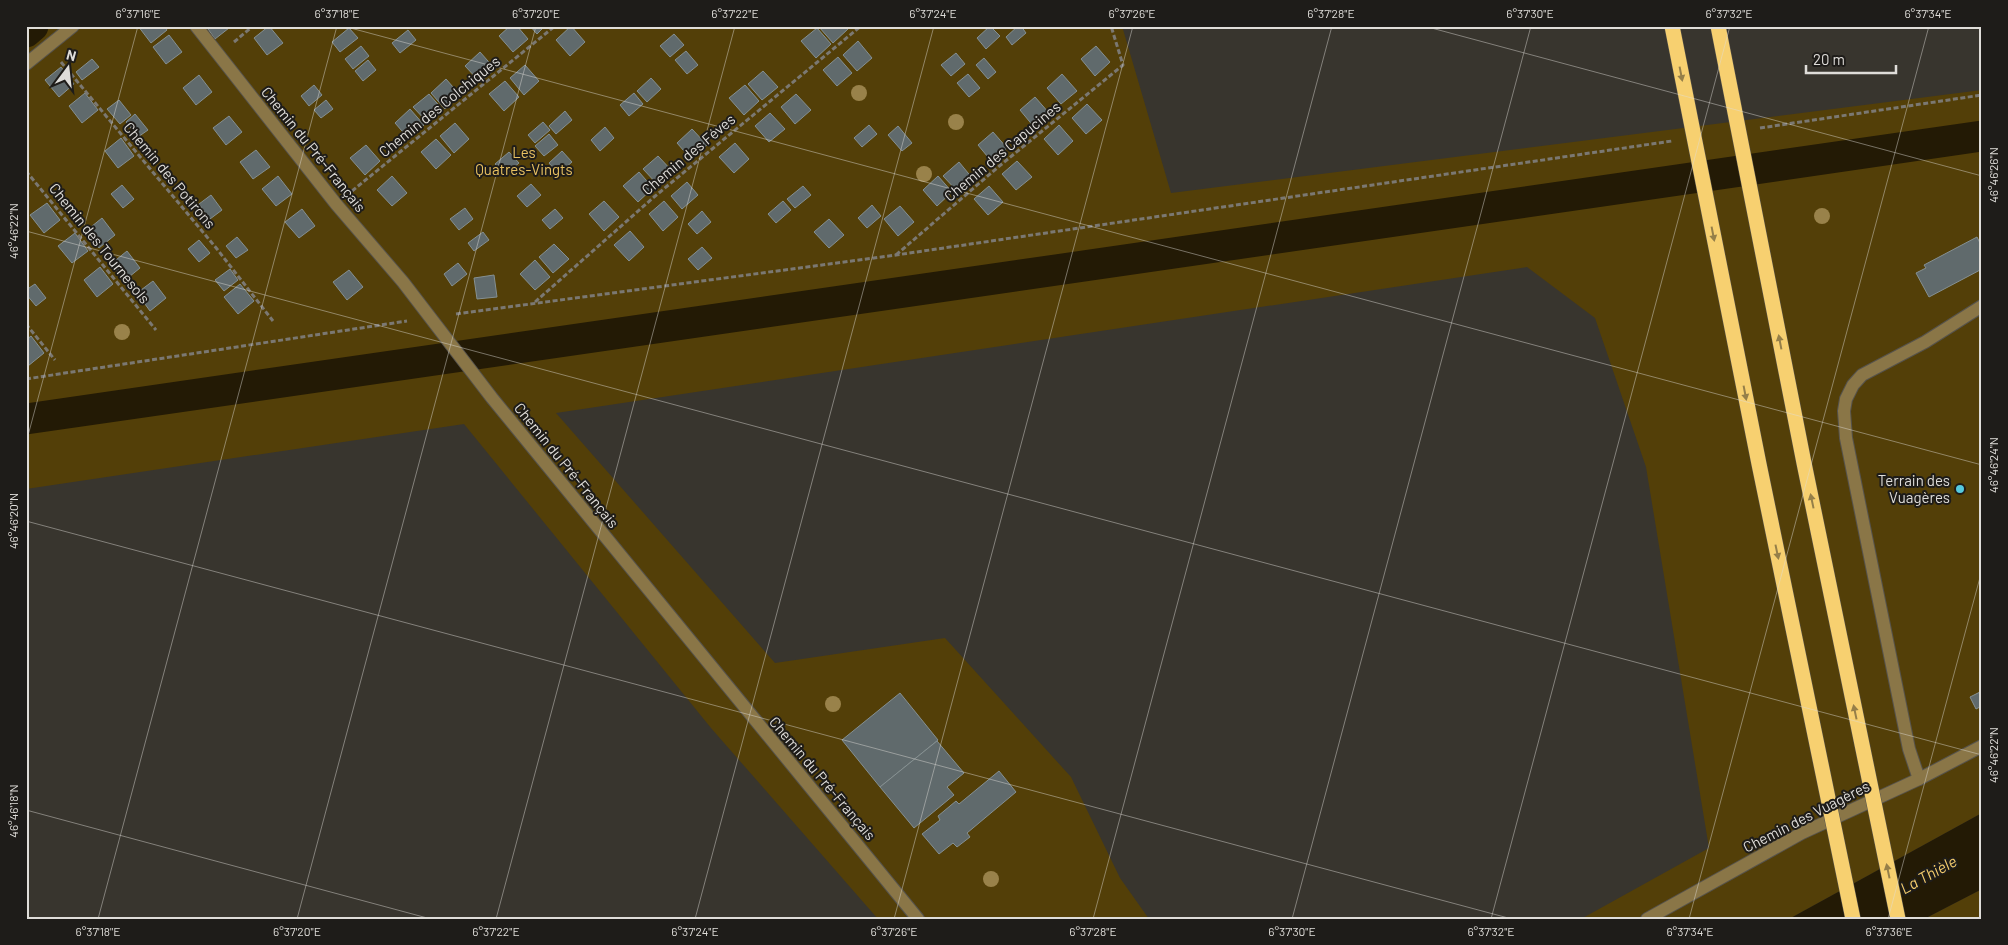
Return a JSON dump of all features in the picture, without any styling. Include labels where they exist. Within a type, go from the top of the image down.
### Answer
[{"type":"highway","points":[[1672,26],[1759,464],[1853,919]]},
{"type":"highway","points":[[1718,26],[1802,454],[1898,919]]},
{"type":"street","points":[[26,64],[73,26]]},
{"type":"street","name":"Chemin du Pré-Français","points":[[196,26],[336,204],[403,282],[492,398],[918,919]]},
{"type":"street","points":[[1919,779],[1908,749],[1846,438],[1844,411],[1846,399],[1853,385],[1862,375],[1925,342],[1982,306]]},
{"type":"street","name":"Chemin des Vuagères","points":[[1647,919],[1802,833],[1919,779],[1982,746]]},
{"type":"path","name":"Chemin des Colchiques","points":[[336,204],[556,26]]},
{"type":"path","name":"Chemin des Féves","points":[[533,303],[654,197],[861,26]]},
{"type":"path","name":"Chemin des Capucines","points":[[896,255],[1123,65],[1111,26]]},
{"type":"path","name":"Chemin des Potirons","points":[[48,46],[217,248],[273,321]]},
{"type":"path","points":[[1755,129],[1982,95]]},
{"type":"path","points":[[26,379],[533,303],[896,255],[1676,140]]},
{"type":"path","name":"Chemin des Tournesols","points":[[26,170],[156,330]]},
{"type":"path","points":[[26,324],[55,360]]},
{"type":"green space","name":"Les Quatres-Vingts","points":[[26,26],[1122,26],[1171,193],[1982,90],[1982,813],[1789,919],[1581,919],[1709,848],[1646,467],[1595,318],[1527,267],[556,413],[775,663],[945,638],[1071,777],[1120,878],[1149,919],[878,919],[711,728],[464,424],[26,489]]},
{"type":"green space","points":[[1982,889],[1982,919],[1924,919]]},
{"type":"water","name":"La Thièle","points":[[1982,813],[1982,889],[1924,919],[1789,919]]},
{"type":"building","points":[[138,26],[164,26],[167,30],[151,43]]},
{"type":"building","points":[[212,26],[227,26],[229,28],[215,39],[208,29]]},
{"type":"building","points":[[269,26],[283,43],[267,55],[254,38]]},
{"type":"building","points":[[510,26],[517,26],[528,39],[513,52],[499,36]]},
{"type":"building","points":[[530,26],[545,26],[537,34]]},
{"type":"building","points":[[571,26],[585,42],[570,56],[556,40]]},
{"type":"building","points":[[845,26],[848,29],[833,43],[819,27]]},
{"type":"building","points":[[990,26],[1000,36],[986,49],[977,38]]},
{"type":"building","points":[[1018,26],[1021,26],[1026,33],[1012,45],[1006,37]]},
{"type":"building","points":[[349,28],[358,38],[340,52],[332,42]]},
{"type":"building","points":[[817,28],[831,44],[816,58],[801,41]]},
{"type":"building","points":[[408,30],[416,40],[400,53],[392,43]]},
{"type":"building","points":[[674,34],[684,45],[670,57],[660,46]]},
{"type":"building","points":[[169,35],[182,52],[166,64],[153,47]]},
{"type":"building","points":[[858,41],[872,58],[857,71],[843,55]]},
{"type":"building","points":[[361,46],[369,56],[353,69],[345,59]]},
{"type":"building","points":[[1096,46],[1110,62],[1095,76],[1081,59]]},
{"type":"building","points":[[686,51],[698,65],[687,74],[675,60]]},
{"type":"building","points":[[480,52],[495,69],[480,82],[465,66]]},
{"type":"building","points":[[956,53],[965,64],[951,76],[941,65]]},
{"type":"building","points":[[838,57],[852,73],[837,86],[823,70]]},
{"type":"building","points":[[984,58],[996,72],[988,79],[976,65]]},
{"type":"building","points":[[92,59],[99,67],[82,80],[76,72]]},
{"type":"building","points":[[368,60],[376,70],[363,81],[355,71]]},
{"type":"building","points":[[525,65],[539,81],[524,95],[510,78]]},
{"type":"building","points":[[61,67],[74,84],[59,97],[45,80]]},
{"type":"building","points":[[763,71],[778,87],[762,100],[748,84]]},
{"type":"building","points":[[968,74],[980,88],[969,97],[957,83]]},
{"type":"building","points":[[1062,74],[1077,91],[1061,104],[1047,88]]},
{"type":"building","points":[[199,75],[212,92],[196,105],[183,88]]},
{"type":"building","points":[[651,78],[661,89],[647,102],[637,91]]},
{"type":"building","points":[[446,79],[460,95],[445,109],[431,93]]},
{"type":"building","points":[[505,81],[519,97],[504,111],[489,94]]},
{"type":"building","points":[[314,85],[322,95],[309,106],[301,96]]},
{"type":"building","points":[[745,85],[759,101],[744,115],[729,98]]},
{"type":"building","points":[[85,93],[98,110],[82,123],[69,106]]},
{"type":"building","points":[[634,93],[643,104],[629,116],[620,105]]},
{"type":"building","points":[[429,94],[443,110],[428,123],[413,107]]},
{"type":"building","points":[[796,94],[811,110],[795,124],[781,107]]},
{"type":"building","points":[[1035,97],[1049,113],[1034,127],[1020,110]]},
{"type":"building","points":[[119,100],[131,115],[120,124],[107,109]]},
{"type":"building","points":[[326,100],[333,109],[321,118],[314,110]]},
{"type":"building","points":[[1087,104],[1102,120],[1086,134],[1072,118]]},
{"type":"building","points":[[410,109],[424,125],[409,139],[395,123]]},
{"type":"building","points":[[565,111],[572,120],[556,134],[549,126]]},
{"type":"building","points":[[770,113],[785,129],[769,142],[755,126]]},
{"type":"building","points":[[135,114],[148,130],[138,137],[126,122]]},
{"type":"building","points":[[229,116],[242,132],[226,145],[213,128]]},
{"type":"building","points":[[543,122],[550,130],[535,143],[528,135]]},
{"type":"building","points":[[455,123],[469,139],[454,153],[440,136]]},
{"type":"building","points":[[869,125],[877,134],[862,147],[854,138]]},
{"type":"building","points":[[1059,125],[1073,141],[1058,155],[1044,139]]},
{"type":"building","points":[[898,126],[912,143],[902,151],[888,135]]},
{"type":"building","points":[[605,127],[614,138],[600,151],[591,140]]},
{"type":"building","points":[[692,129],[707,145],[691,159],[677,143]]},
{"type":"building","points":[[993,132],[1007,148],[992,162],[978,145]]},
{"type":"building","points":[[549,134],[558,145],[544,156],[535,146]]},
{"type":"building","points":[[121,138],[134,156],[118,168],[105,151]]},
{"type":"building","points":[[436,139],[451,155],[436,169],[421,152]]},
{"type":"building","points":[[735,143],[749,159],[734,173],[719,157]]},
{"type":"building","points":[[366,145],[380,161],[365,175],[350,158]]},
{"type":"building","points":[[256,150],[270,167],[253,179],[240,162]]},
{"type":"building","points":[[562,151],[572,162],[558,174],[549,163]]},
{"type":"building","points":[[509,152],[519,163],[505,175],[495,164]]},
{"type":"building","points":[[658,156],[673,172],[658,185],[643,169]]},
{"type":"building","points":[[1017,161],[1032,177],[1016,190],[1002,174]]},
{"type":"building","points":[[959,162],[973,179],[958,192],[943,176]]},
{"type":"building","points":[[639,172],[653,188],[638,202],[623,186]]},
{"type":"building","points":[[278,176],[292,194],[276,206],[262,189]]},
{"type":"building","points":[[392,176],[407,193],[392,206],[377,190]]},
{"type":"building","points":[[938,176],[952,192],[937,206],[923,190]]},
{"type":"building","points":[[687,182],[698,195],[682,209],[671,196]]},
{"type":"building","points":[[531,184],[541,195],[527,207],[517,196]]},
{"type":"building","points":[[122,185],[134,199],[123,208],[111,194]]},
{"type":"building","points":[[803,186],[811,195],[795,208],[787,199]]},
{"type":"building","points":[[989,186],[1003,202],[988,215],[974,199]]},
{"type":"building","points":[[211,195],[222,210],[210,219],[199,204]]},
{"type":"building","points":[[604,201],[619,217],[604,231],[589,214]]},
{"type":"building","points":[[664,201],[678,217],[663,231],[649,214]]},
{"type":"building","points":[[783,201],[791,210],[776,223],[768,214]]},
{"type":"building","points":[[47,203],[60,220],[44,233],[30,215]]},
{"type":"building","points":[[872,205],[881,216],[867,228],[858,218]]},
{"type":"building","points":[[900,206],[914,222],[898,236],[884,219]]},
{"type":"building","points":[[465,208],[473,219],[459,230],[450,219]]},
{"type":"building","points":[[302,209],[315,226],[299,238],[285,222]]},
{"type":"building","points":[[555,209],[563,218],[550,229],[542,220]]},
{"type":"building","points":[[702,211],[711,222],[697,234],[688,224]]},
{"type":"building","points":[[102,218],[115,235],[99,248],[86,231]]},
{"type":"building","points":[[829,219],[844,235],[829,248],[814,232]]},
{"type":"building","points":[[630,231],[644,247],[629,261],[614,245]]},
{"type":"building","points":[[483,232],[489,240],[474,251],[468,243]]},
{"type":"building","points":[[75,233],[88,251],[72,263],[58,246]]},
{"type":"building","points":[[237,237],[248,250],[236,258],[226,246]]},
{"type":"building","points":[[1977,237],[1982,247],[1982,269],[1929,297],[1916,273],[1926,268],[1924,265]]},
{"type":"building","points":[[199,240],[210,253],[199,262],[188,249]]},
{"type":"building","points":[[554,244],[569,259],[553,273],[539,257]]},
{"type":"building","points":[[702,247],[712,258],[698,270],[688,259]]},
{"type":"building","points":[[127,251],[140,268],[124,281],[111,264]]},
{"type":"building","points":[[535,260],[550,277],[535,290],[520,274]]},
{"type":"building","points":[[458,263],[467,274],[452,286],[444,274]]},
{"type":"building","points":[[100,267],[113,284],[97,297],[84,280]]},
{"type":"building","points":[[230,269],[238,280],[224,291],[215,280]]},
{"type":"building","points":[[349,270],[363,287],[347,300],[333,282]]},
{"type":"building","points":[[494,275],[497,297],[477,299],[474,278]]},
{"type":"building","points":[[153,281],[166,298],[150,311],[137,293]]},
{"type":"building","points":[[35,284],[46,298],[36,306],[26,294],[26,290]]},
{"type":"building","points":[[240,284],[254,301],[238,314],[224,297]]},
{"type":"building","points":[[31,336],[44,353],[28,366],[26,364],[26,340]]},
{"type":"building","points":[[1982,691],[1982,706],[1976,709],[1970,697]]},
{"type":"building","points":[[900,693],[938,740],[880,787],[842,740]]},
{"type":"building","points":[[937,741],[964,773],[947,787],[954,795],[914,828],[880,787]]},
{"type":"building","points":[[999,771],[1016,792],[967,833],[970,837],[957,847],[953,843],[939,854],[922,834],[940,820],[938,816],[956,801],[959,804]]},
{"type":"waterway","points":[[26,32],[33,26]]},
{"type":"waterway","points":[[26,419],[1982,136]]},
{"type":"place","name":"Terrain des Vuagères","points":[[1960,489]]}]
